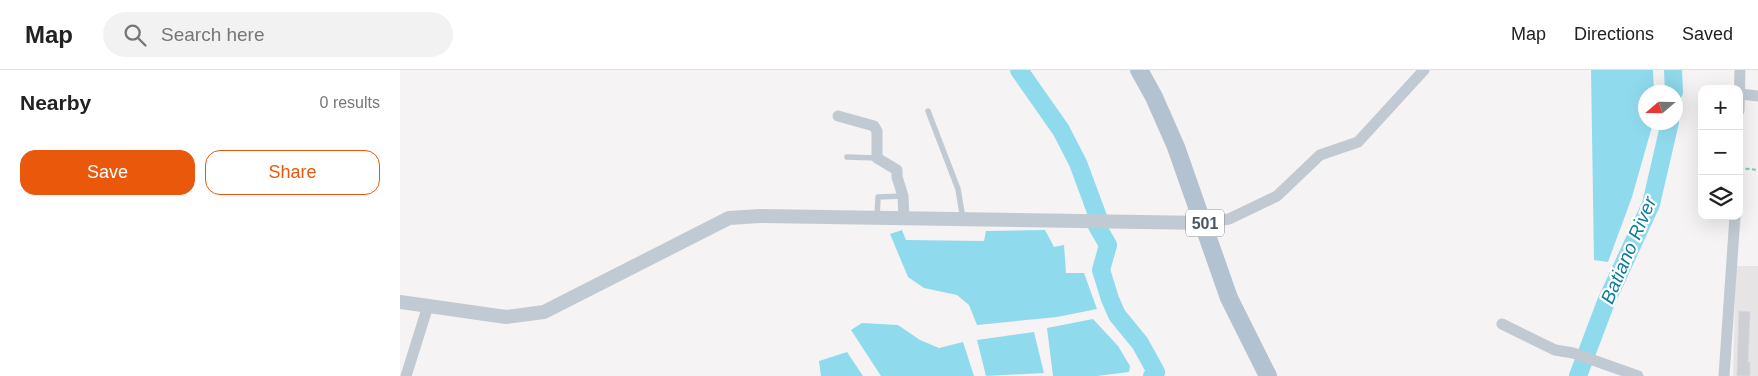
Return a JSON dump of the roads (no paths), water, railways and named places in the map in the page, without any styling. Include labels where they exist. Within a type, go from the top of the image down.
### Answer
[{"type":"main road","name":"501","points":[[1139,70],[1172,139],[1204,223],[1229,298],[1268,376]]},
{"type":"street","points":[[400,302],[506,316],[544,312],[729,218],[760,216],[877,217],[1204,223],[1229,219],[1277,196],[1320,155],[1358,142],[1424,70]]},
{"type":"street","points":[[1740,70],[1740,85]]},
{"type":"street","points":[[1743,94],[1758,96]]},
{"type":"street","points":[[838,116],[874,126],[877,131],[877,158],[897,170],[896,177],[903,196],[904,218]]},
{"type":"street","points":[[1724,376],[1735,220]]},
{"type":"street","points":[[406,376],[428,306]]},
{"type":"street","points":[[1502,324],[1554,350],[1573,354],[1638,376]]},
{"type":"lane","points":[[928,111],[958,190],[963,219]]},
{"type":"lane","points":[[847,157],[877,158]]},
{"type":"lane","points":[[877,217],[878,197],[903,196]]},
{"type":"water","points":[[1591,70],[1653,70],[1654,85],[1638,85],[1638,130],[1651,130],[1632,197],[1608,262],[1594,260]]},
{"type":"water","points":[[902,230],[906,240],[984,241],[986,231],[1045,230],[1054,247],[1064,245],[1066,273],[1084,273],[1097,309],[1057,317],[977,325],[969,305],[957,295],[924,288],[908,277],[890,234]]},
{"type":"water","points":[[1093,319],[1118,346],[1130,366],[1129,372],[1097,376],[1053,376],[1047,328]]},
{"type":"water","points":[[862,323],[898,325],[920,340],[939,348],[963,342],[974,376],[881,376],[851,330]]},
{"type":"water","points":[[1034,332],[1044,373],[986,376],[977,340]]},
{"type":"water","points":[[847,352],[863,376],[821,376],[819,361]]},
{"type":"waterway","points":[[1019,70],[1061,130],[1078,163],[1098,217]]},
{"type":"waterway","name":"Batiano River","points":[[1673,70],[1674,85]]},
{"type":"waterway","name":"Batiano River","points":[[1578,376],[1606,302],[1651,204],[1668,130]]},
{"type":"waterway","points":[[1097,226],[1108,245],[1101,270],[1110,299],[1117,315],[1140,343],[1156,372],[1152,376]]}]
